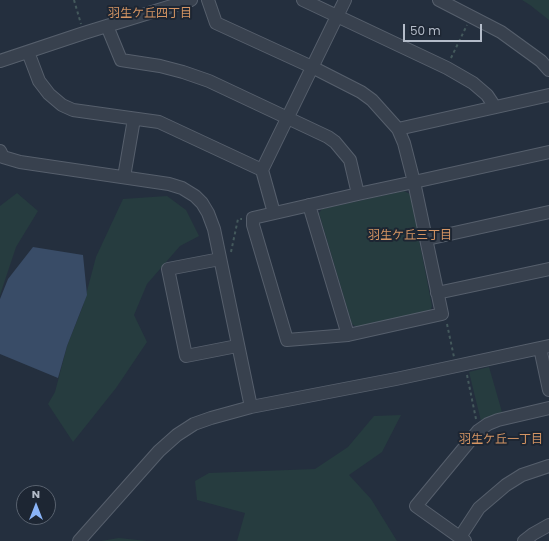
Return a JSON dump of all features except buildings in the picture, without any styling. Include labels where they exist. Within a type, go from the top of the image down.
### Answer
[{"type":"street","points":[[0,61],[191,0]]},
{"type":"street","points":[[208,0],[216,23],[312,67],[361,92],[372,100],[398,129],[404,143],[414,182],[442,314],[348,335],[287,340],[253,225],[253,218],[274,212],[309,205],[414,182],[549,152]]},
{"type":"street","points":[[303,0],[447,68],[473,83],[487,95],[495,107]]},
{"type":"street","points":[[274,212],[262,170],[345,0]]},
{"type":"street","points":[[440,0],[501,32],[541,61],[549,70]]},
{"type":"street","points":[[107,26],[121,60],[160,66],[209,81],[335,142],[350,160],[358,194]]},
{"type":"street","points":[[28,52],[39,81],[49,94],[62,105],[73,110],[159,122],[262,170]]},
{"type":"street","points":[[398,129],[549,95]]},
{"type":"street","points":[[124,177],[134,119]]},
{"type":"street","points":[[1,157],[20,162],[169,184],[182,188],[195,196],[202,204],[211,220],[251,408]]},
{"type":"street","points":[[309,205],[348,335]]},
{"type":"street","points":[[427,239],[549,212]]},
{"type":"street","points":[[220,259],[168,269],[186,356],[237,346]]},
{"type":"street","points":[[437,293],[549,269]]},
{"type":"street","points":[[79,541],[147,464],[177,434],[194,424],[211,418],[251,408],[544,347],[549,390]]},
{"type":"street","points":[[549,408],[498,420],[488,424],[478,431],[416,506],[462,539],[479,508],[506,485],[522,475],[549,466]]},
{"type":"street","points":[[524,541],[549,525]]},
{"type":"path","points":[[74,0],[84,33]]},
{"type":"path","points":[[447,68],[471,15]]},
{"type":"path","points":[[220,259],[230,255],[238,219],[253,218]]},
{"type":"path","points":[[442,314],[446,319],[478,431]]},
{"type":"green space","points":[[522,0],[549,0],[549,20],[530,5]]},
{"type":"green space","points":[[404,191],[410,194],[432,306],[430,311],[358,328],[352,324],[319,213],[322,209]]},
{"type":"green space","points":[[17,193],[38,211],[16,247],[0,295],[0,206]]},
{"type":"green space","points":[[167,196],[186,210],[199,236],[180,246],[147,284],[134,315],[147,342],[116,388],[73,442],[48,404],[55,392],[67,346],[83,306],[96,257],[123,199]]},
{"type":"green space","points":[[489,367],[502,412],[481,421],[469,372]]},
{"type":"green space","points":[[401,415],[382,452],[349,475],[371,499],[397,541],[237,541],[245,513],[197,500],[195,481],[209,473],[315,469],[348,447],[374,416]]},
{"type":"green space","points":[[119,538],[147,541],[101,541]]},
{"type":"water","points":[[33,247],[83,255],[87,295],[67,346],[58,378],[0,354],[0,299],[8,279]]},
{"type":"district","name":"羽生ケ丘四丁目","points":[[150,14]]},
{"type":"district","name":"羽生ケ丘三丁目","points":[[410,236]]},
{"type":"district","name":"羽生ケ丘一丁目","points":[[501,440]]}]
